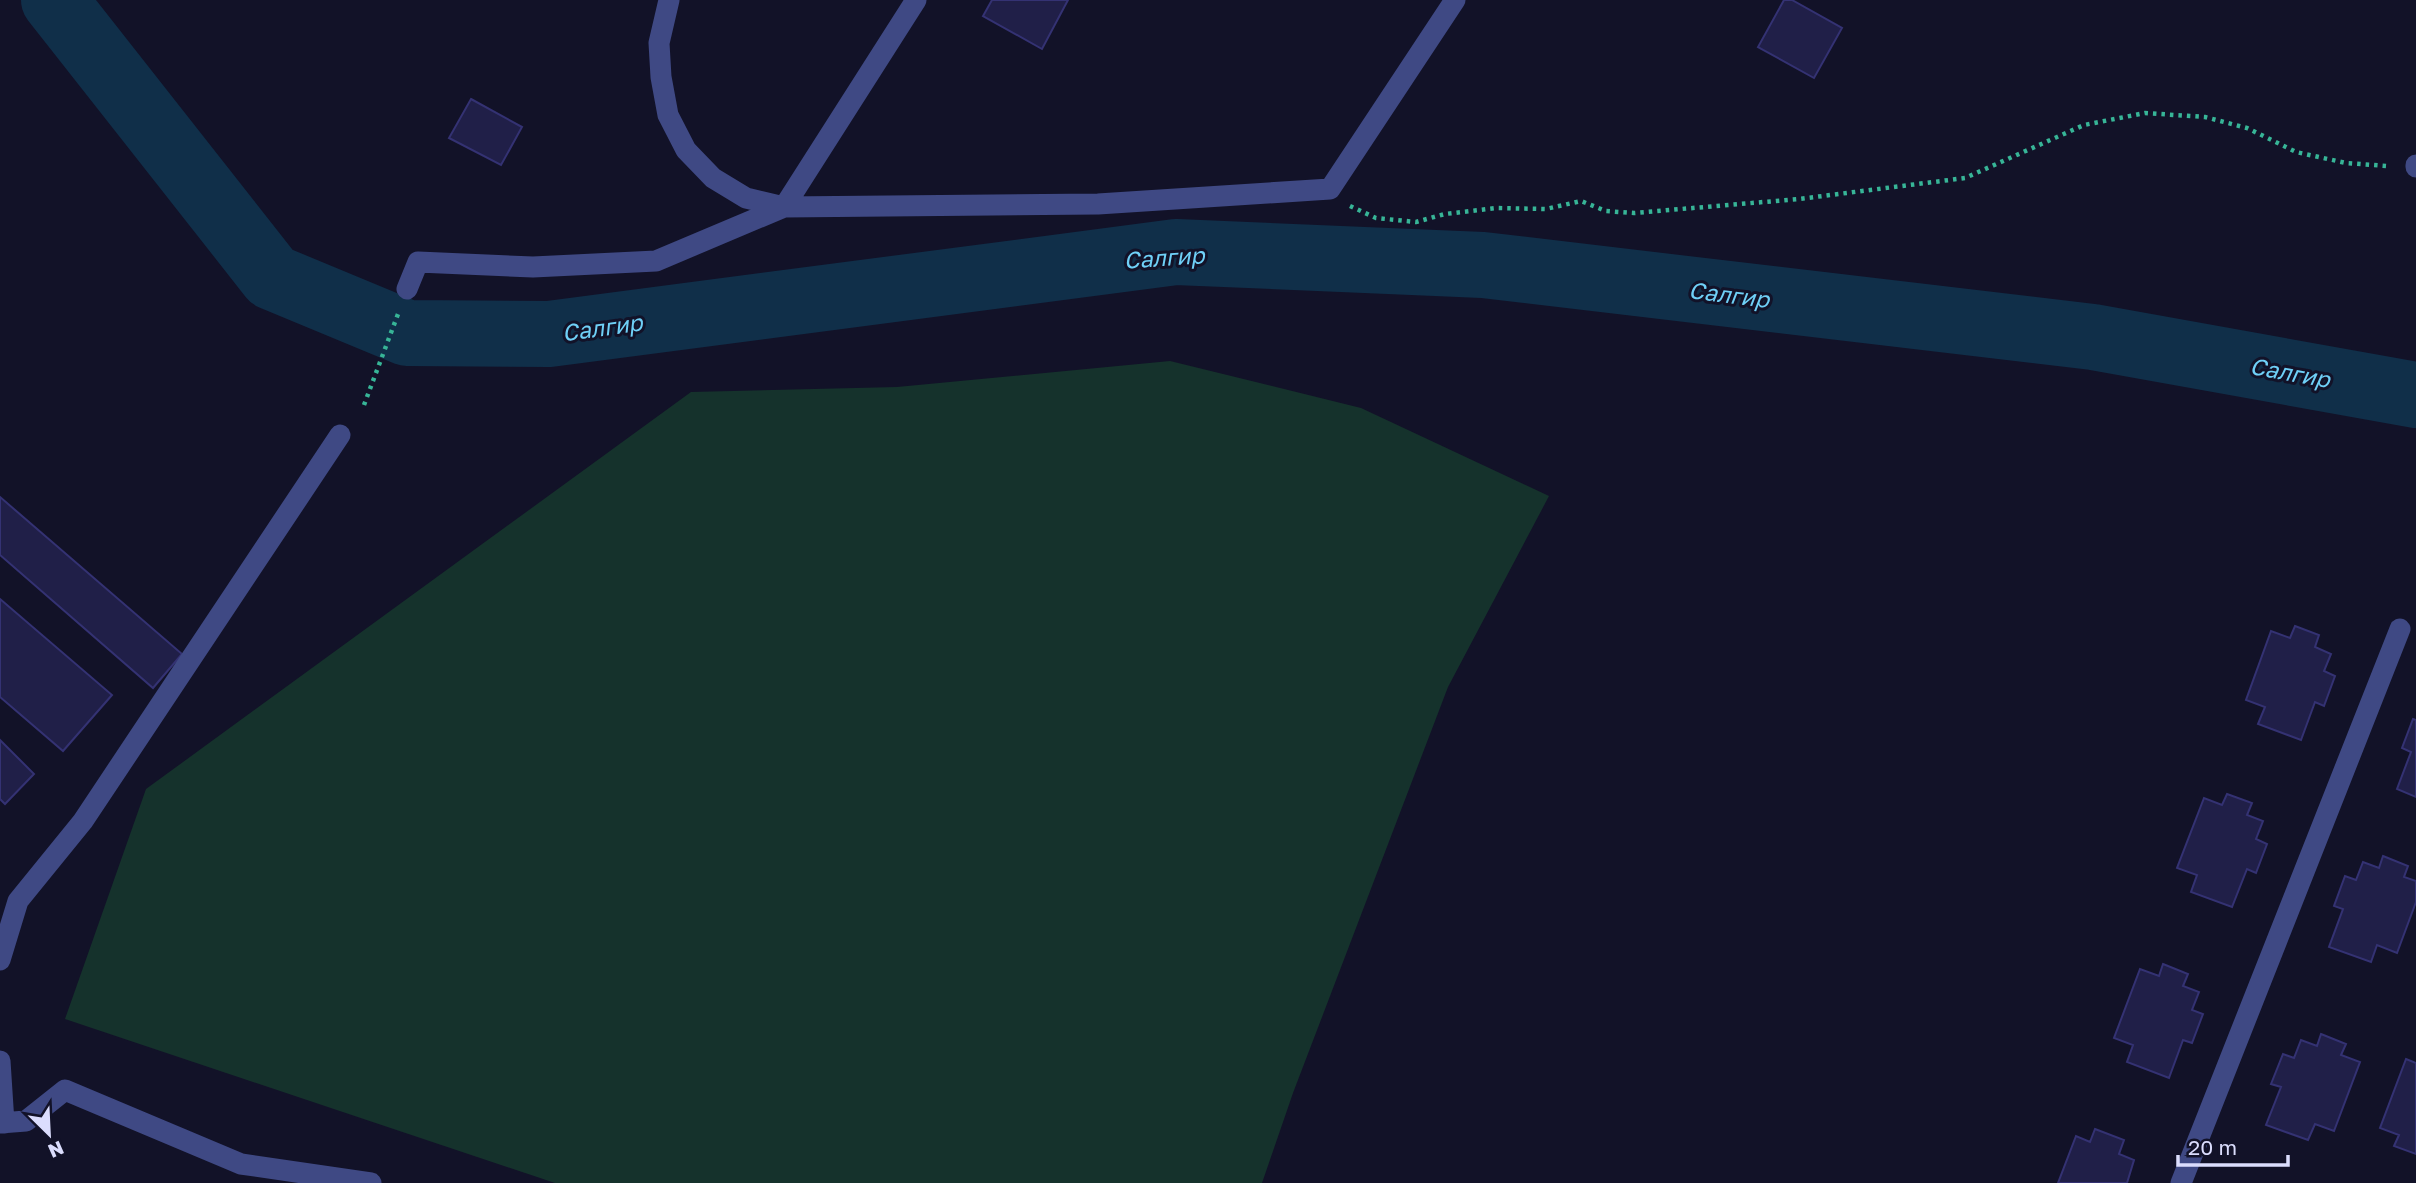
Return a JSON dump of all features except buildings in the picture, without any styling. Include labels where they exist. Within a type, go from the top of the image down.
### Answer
[{"type":"street","points":[[669,0],[659,43],[661,77],[668,115],[686,150],[713,178],[724,185],[747,198],[784,207],[1098,204],[1330,189],[1455,0]]},
{"type":"street","points":[[407,289],[418,262],[533,267],[656,261],[784,207],[916,0]]},
{"type":"street","points":[[0,960],[19,901],[83,821],[340,435]]},
{"type":"street","points":[[2181,1183],[2400,629]]},
{"type":"street","points":[[0,1061],[2,1123],[26,1121],[65,1090],[241,1164],[371,1183]]},
{"type":"path","points":[[1330,189],[1349,205],[1376,218],[1416,222],[1445,214],[1496,208],[1546,208],[1581,201],[1606,211],[1634,213],[1799,199],[1965,178],[2084,125],[2145,113],[2205,117],[2247,128],[2296,152],[2346,163],[2416,167]]},
{"type":"path","points":[[364,405],[407,289]]},
{"type":"green space","points":[[1170,361],[1361,408],[1549,496],[1448,687],[1293,1093],[1262,1183],[555,1183],[65,1019],[146,789],[691,392],[897,387]]},
{"type":"waterway","name":"Салгир","points":[[54,0],[272,277],[407,333],[549,334],[1176,252],[1483,265],[2093,337],[2416,395]]}]
